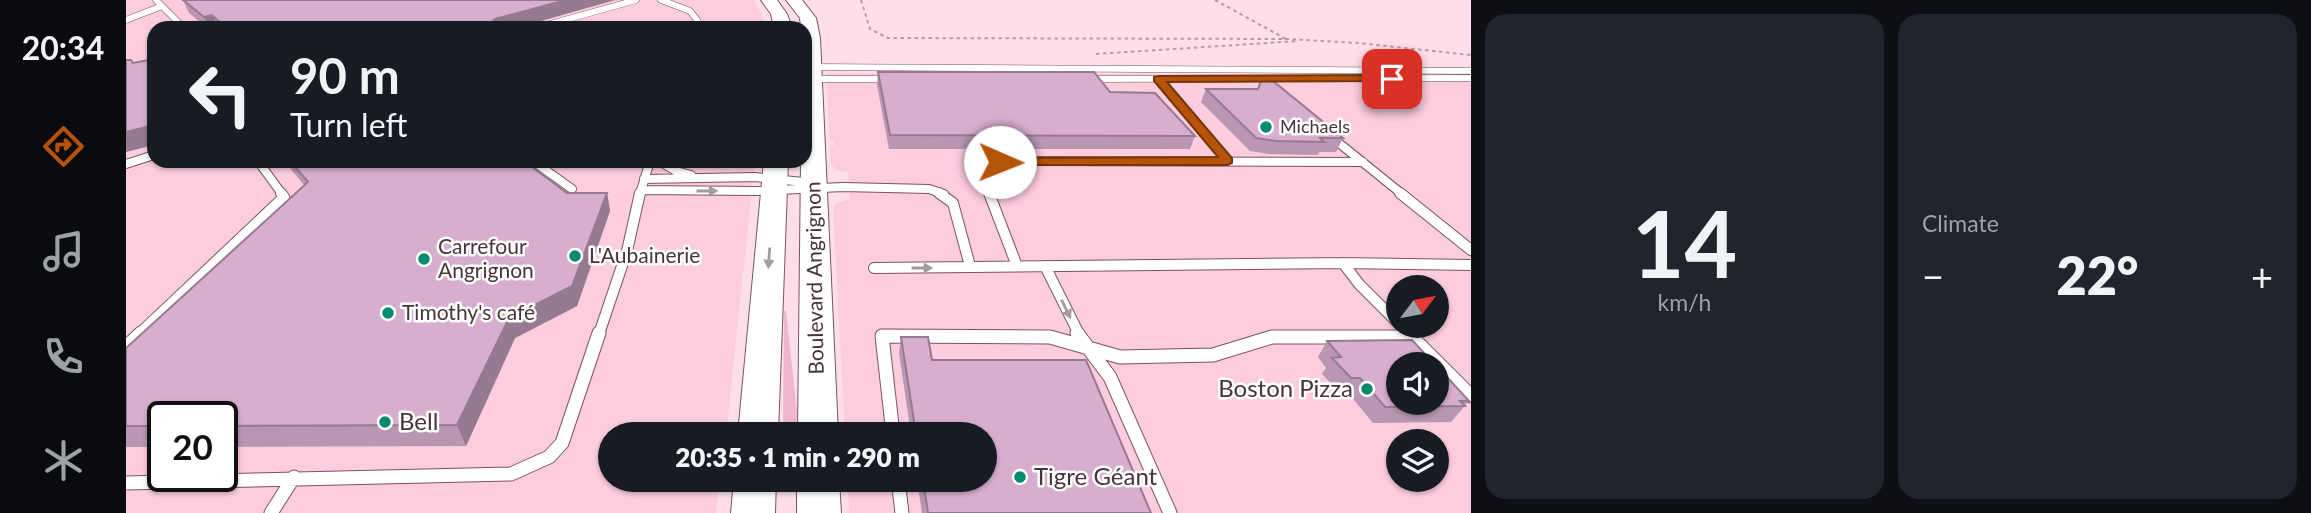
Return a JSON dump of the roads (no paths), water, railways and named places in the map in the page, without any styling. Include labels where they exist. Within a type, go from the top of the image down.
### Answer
[{"type":"main road","points":[[769,0],[781,21]]},
{"type":"main road","name":"Boulevard Angrignon","points":[[794,0],[803,10],[808,21]]},
{"type":"main road","name":"Boulevard Angrignon","points":[[812,73],[823,186],[818,422]]},
{"type":"main road","name":"Boulevard Angrignon","points":[[759,422],[775,177]]},
{"type":"main road","points":[[753,513],[754,492]]},
{"type":"main road","points":[[818,492],[819,513]]},
{"type":"lane","points":[[156,0],[177,21]]},
{"type":"lane","points":[[561,21],[636,0]]},
{"type":"lane","points":[[661,0],[690,11],[697,21]]},
{"type":"lane","points":[[126,20],[163,6]]},
{"type":"lane","points":[[126,13],[145,13]]},
{"type":"lane","points":[[812,73],[1471,71]]},
{"type":"lane","points":[[812,73],[907,79]]},
{"type":"lane","points":[[1074,79],[1471,78]]},
{"type":"lane","points":[[1158,79],[1228,161]]},
{"type":"lane","points":[[1261,79],[1273,89]]},
{"type":"lane","points":[[1322,130],[1471,250]]},
{"type":"lane","points":[[126,164],[147,157]]},
{"type":"lane","points":[[1017,266],[977,161],[1363,162]]},
{"type":"lane","points":[[126,347],[284,197],[263,168]]},
{"type":"lane","points":[[543,168],[572,189]]},
{"type":"lane","points":[[126,482],[239,482],[294,477],[511,474],[549,457],[562,443],[581,390],[627,251],[648,168]]},
{"type":"lane","points":[[671,168],[697,177]]},
{"type":"lane","points":[[643,185],[697,177],[775,177],[823,186],[918,188],[945,195],[953,204],[970,266]]},
{"type":"lane","points":[[643,185],[775,177]]},
{"type":"lane","points":[[874,268],[1343,263],[1471,265]]},
{"type":"lane","points":[[1343,263],[1359,284],[1386,310]]},
{"type":"lane","points":[[1045,266],[1077,332],[1110,377],[1170,513]]},
{"type":"lane","points":[[892,422],[882,336],[1050,337],[1120,357],[1213,355],[1227,353],[1263,338],[1386,337]]},
{"type":"lane","points":[[1414,338],[1471,396]]},
{"type":"lane","points":[[271,513],[294,477]]},
{"type":"lane","points":[[899,492],[902,513]]},
{"type":"place","name":"Michaels","points":[[1266,127]]},
{"type":"place","name":"L'Aubainerie","points":[[575,256]]},
{"type":"place","name":"Carrefour Angrignon","points":[[424,259]]},
{"type":"place","name":"Timothy's café","points":[[388,313]]},
{"type":"place","name":"Boston Pizza","points":[[1367,389]]},
{"type":"place","name":"Bell","points":[[385,422]]},
{"type":"place","name":"Tigre Géant","points":[[1020,477]]}]
